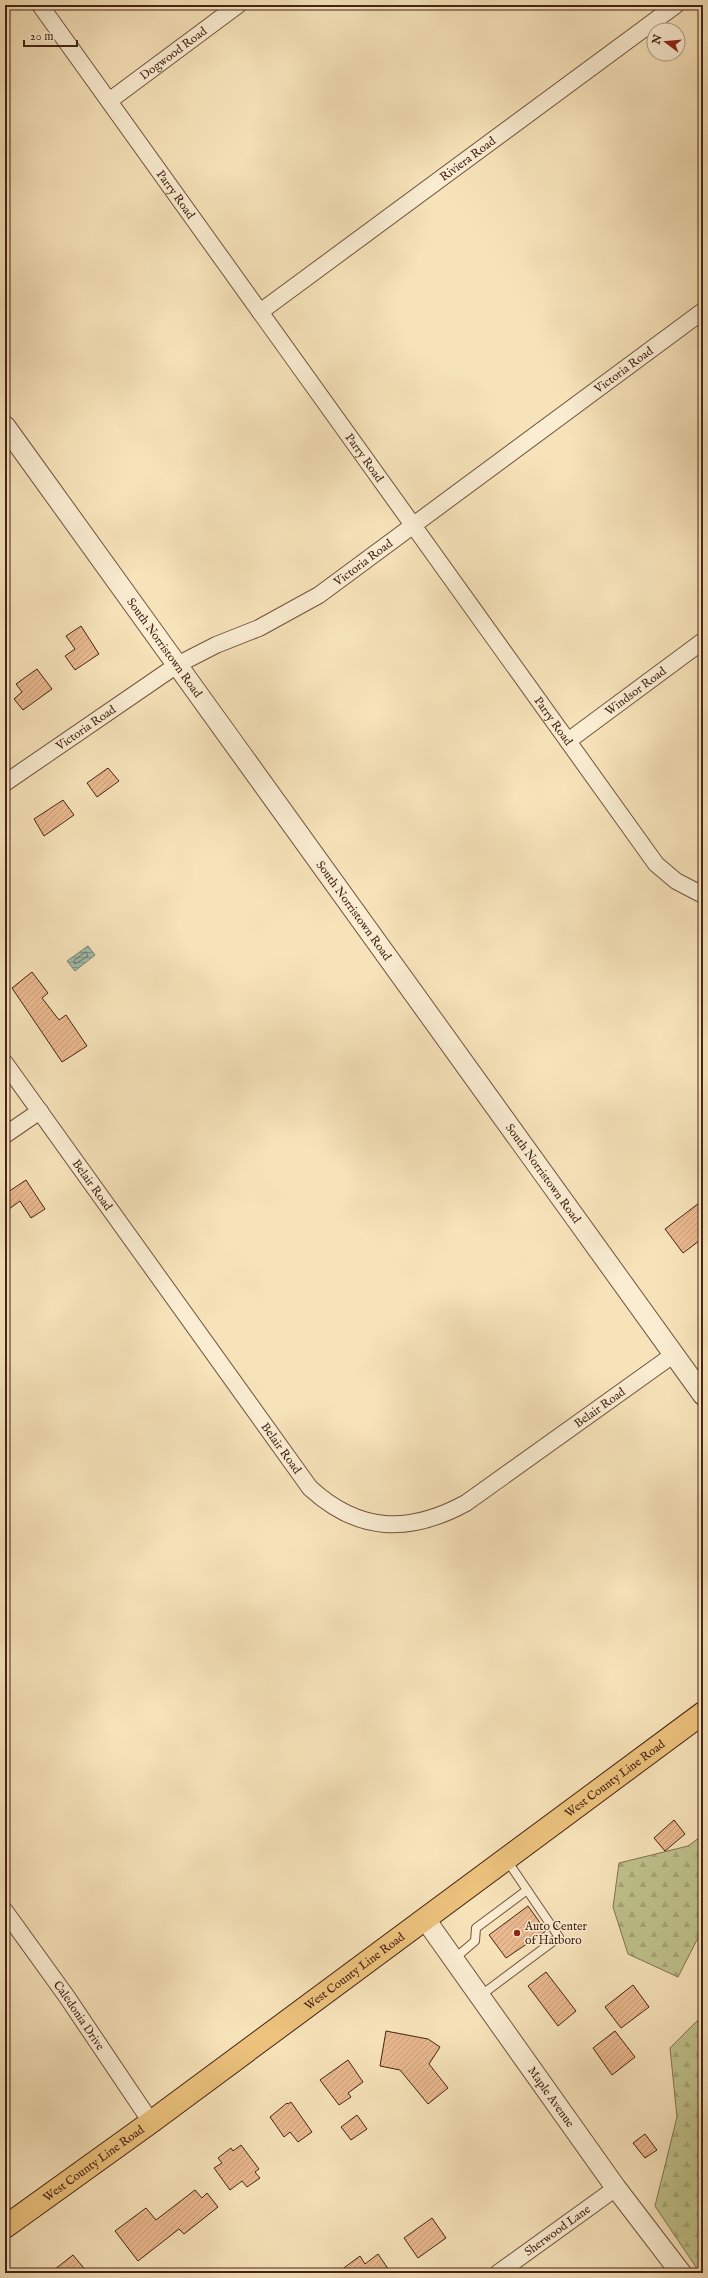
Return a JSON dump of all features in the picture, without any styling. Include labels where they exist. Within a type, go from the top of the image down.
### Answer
[{"type":"main road","name":"West County Line Road","points":[[5,2227],[151,2122],[703,1713]]},
{"type":"street","name":"Parry Road","points":[[40,5],[656,864],[676,881],[703,895]]},
{"type":"street","name":"Dogwood Road","points":[[109,101],[238,5]]},
{"type":"street","name":"Riviera Road","points":[[260,312],[676,5]]},
{"type":"street","name":"Victoria Road","points":[[5,783],[177,666],[216,645],[265,625],[319,595],[703,311]]},
{"type":"street","name":"South Norristown Road","points":[[5,426],[703,1395]]},
{"type":"street","name":"Windsor Road","points":[[568,742],[703,641]]},
{"type":"street","name":"Belair Road","points":[[5,1063],[310,1488],[327,1504],[340,1512],[361,1520],[384,1524],[421,1522],[446,1514],[466,1503],[674,1355]]},
{"type":"street","points":[[5,1135],[40,1111]]},
{"type":"street","name":"Caledonia Drive","points":[[5,1911],[71,2004],[151,2122]]},
{"type":"street","name":"Maple Avenue","points":[[425,1919],[616,2188],[681,2273]]},
{"type":"street","name":"Sherwood Lane","points":[[498,2273],[616,2188]]},
{"type":"lane","points":[[480,1996],[559,1937],[506,1859]]},
{"type":"lane","points":[[454,1960],[475,1941],[476,1928],[527,1890]]},
{"type":"green space","points":[[703,1835],[703,1928],[678,1977],[628,1954],[613,1907],[619,1863],[688,1846]]},
{"type":"green space","points":[[703,2015],[703,2273],[700,2273],[655,2206],[677,2117],[670,2048]]},
{"type":"water","points":[[88,946],[95,955],[75,971],[67,961]]},
{"type":"building","points":[[81,626],[99,654],[75,670],[65,656],[75,649],[66,636]]},
{"type":"building","points":[[37,669],[52,689],[23,710],[14,699],[22,692],[16,684]]},
{"type":"building","points":[[108,768],[119,781],[97,797],[87,783]]},
{"type":"building","points":[[63,800],[74,815],[44,836],[34,819]]},
{"type":"building","points":[[32,972],[48,993],[42,998],[59,1020],[66,1015],[87,1046],[62,1062],[12,988]]},
{"type":"building","points":[[26,1180],[45,1209],[31,1218],[20,1201],[5,1212],[5,1194]]},
{"type":"building","points":[[703,1200],[703,1238],[683,1253],[665,1229]]},
{"type":"building","points":[[674,1820],[685,1834],[665,1851],[654,1838]]},
{"type":"building","name":"Auto Center of Hatboro","points":[[528,1906],[546,1931],[506,1958],[489,1935]]},
{"type":"building","points":[[546,1972],[576,2011],[558,2026],[528,1986]]},
{"type":"building","points":[[633,1985],[649,2007],[621,2028],[605,2007]]},
{"type":"building","points":[[386,2031],[428,2039],[440,2047],[429,2064],[448,2088],[428,2104],[400,2070],[380,2066]]},
{"type":"building","points":[[615,2031],[635,2057],[612,2075],[593,2048]]},
{"type":"building","points":[[348,2060],[363,2082],[348,2093],[351,2097],[339,2105],[320,2080]]},
{"type":"building","points":[[291,2102],[312,2132],[298,2142],[290,2132],[284,2137],[270,2117],[287,2103],[288,2104]]},
{"type":"building","points":[[357,2115],[367,2129],[351,2140],[341,2127]]},
{"type":"building","points":[[645,2134],[657,2150],[645,2158],[633,2143]]},
{"type":"building","points":[[241,2145],[259,2169],[255,2172],[260,2178],[247,2187],[242,2181],[230,2190],[214,2168],[222,2163],[218,2158],[231,2148],[233,2151]]},
{"type":"building","points":[[195,2190],[202,2198],[207,2193],[218,2207],[184,2234],[179,2229],[138,2261],[115,2231],[146,2208],[156,2220]]},
{"type":"building","points":[[432,2218],[446,2238],[418,2258],[404,2238]]},
{"type":"building","points":[[378,2254],[391,2273],[337,2273],[360,2256],[365,2264]]},
{"type":"building","points":[[73,2255],[88,2273],[50,2273]]},
{"type":"place","name":"Auto Center of Hatboro","points":[[517,1933]]}]
